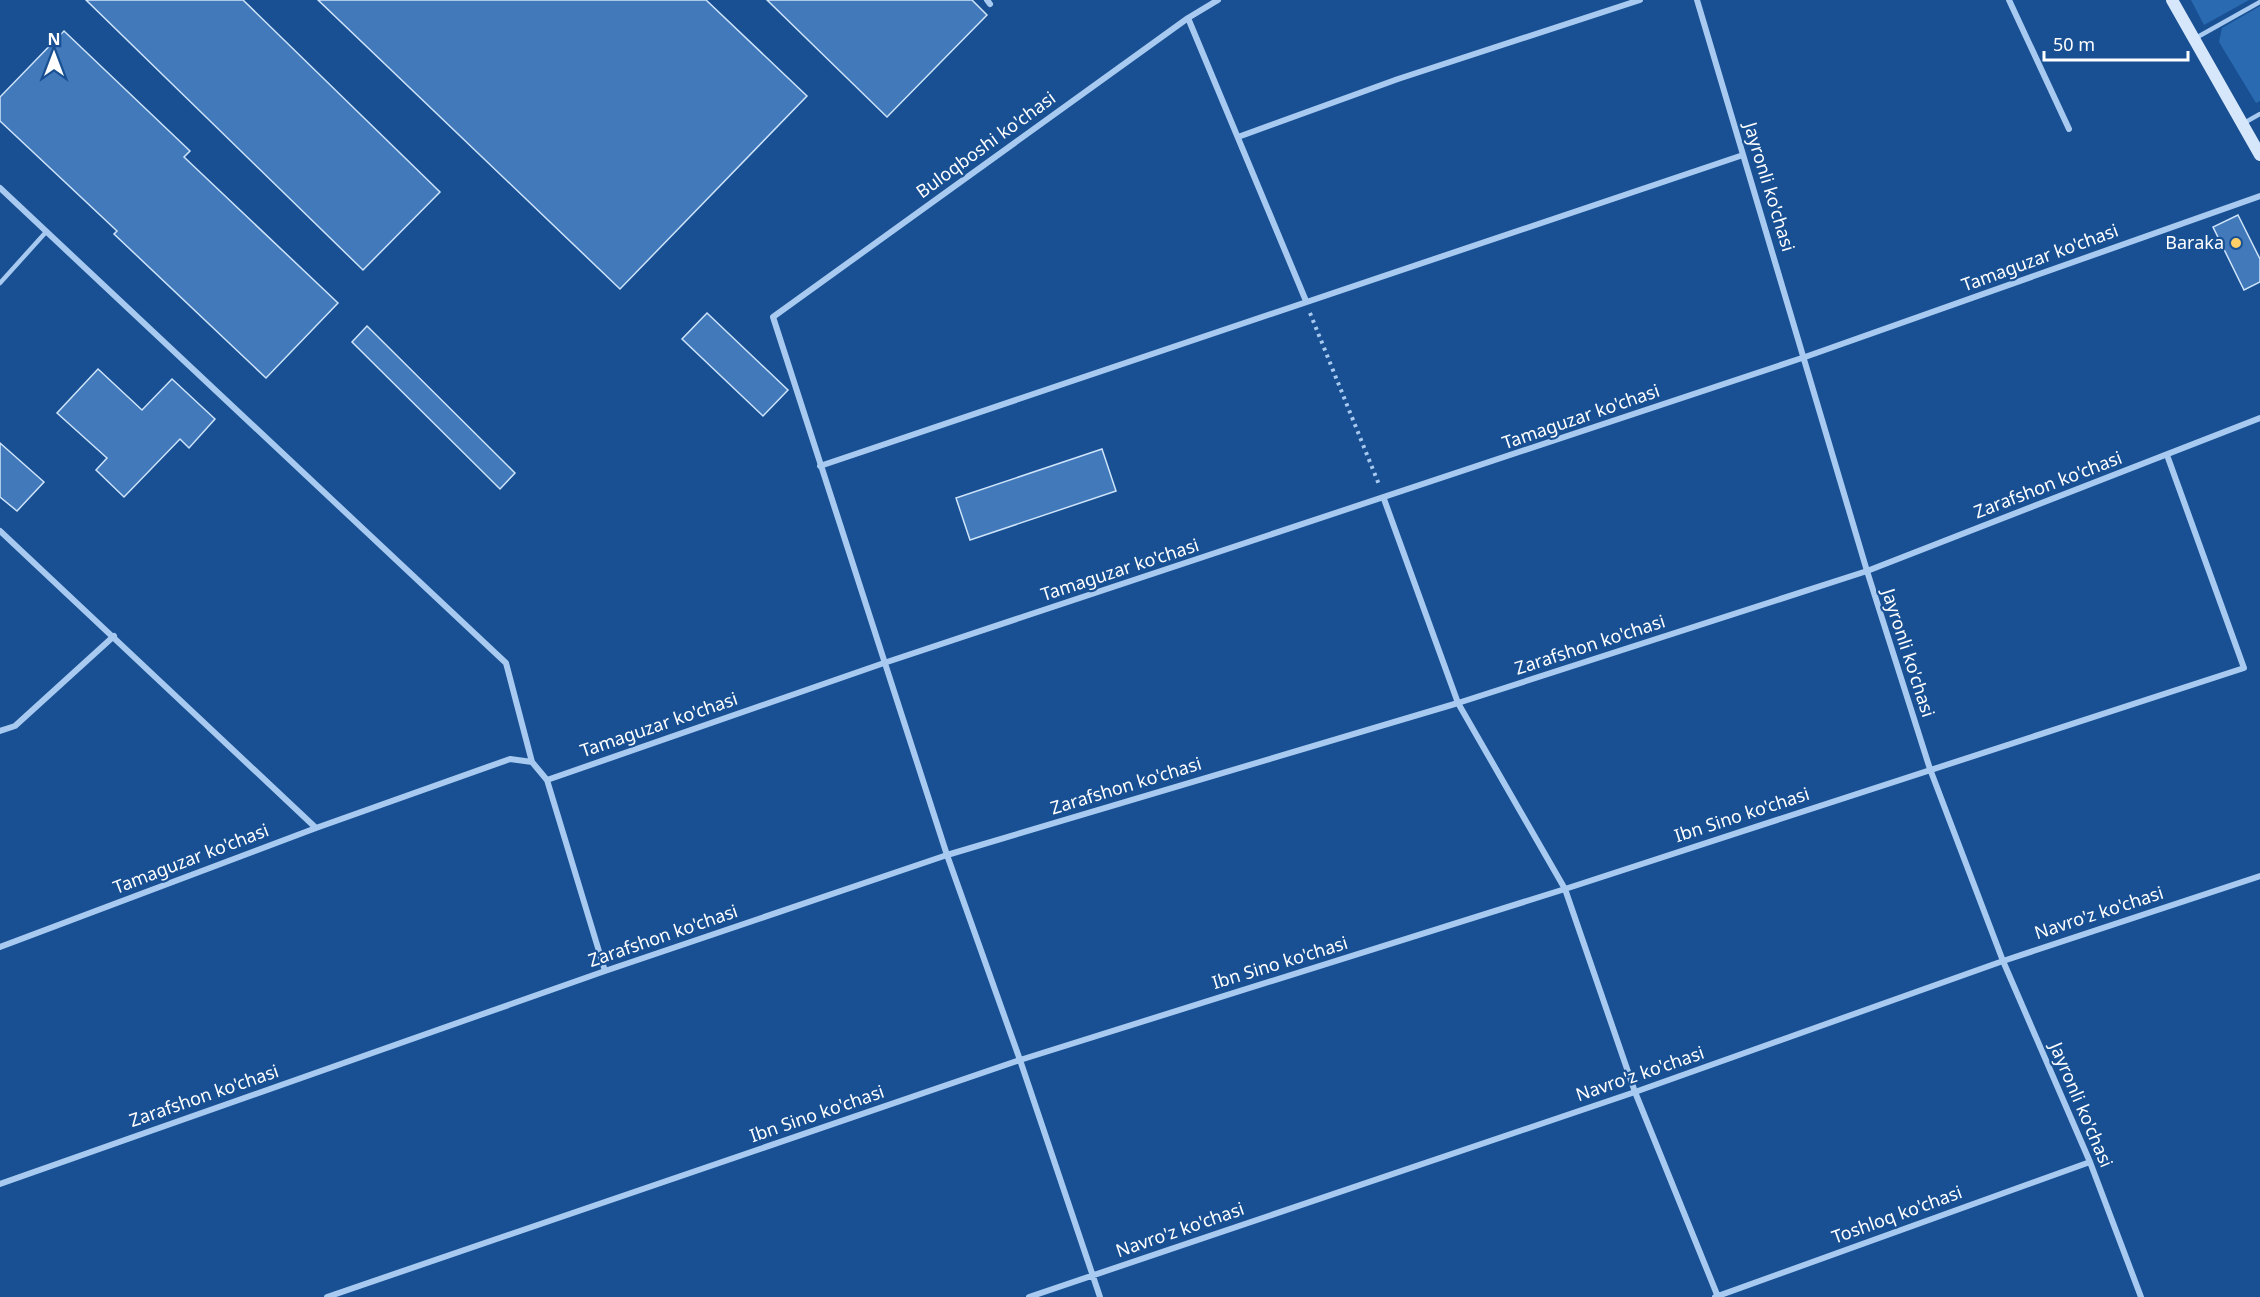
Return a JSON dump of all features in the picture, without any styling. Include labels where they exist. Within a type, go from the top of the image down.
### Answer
[{"type":"street","name":"Buloqboshi ko'chasi","points":[[820,466],[773,316],[1188,18],[1218,0]]},
{"type":"street","points":[[1238,137],[1398,80],[1640,0]]},
{"type":"street","name":"Jayronli ko'chasi","points":[[1697,0],[1867,571],[1930,769],[2003,961],[2090,1161],[2141,1297]]},
{"type":"street","points":[[2009,0],[2069,129]]},
{"type":"street","points":[[2172,0],[2260,155]]},
{"type":"street","points":[[1188,18],[1306,301]]},
{"type":"street","points":[[1100,1297],[1020,1060],[947,855],[820,466],[1743,155]]},
{"type":"street","points":[[0,188],[507,663],[532,762],[547,780],[605,972]]},
{"type":"street","name":"Tamaguzar ko'chasi","points":[[547,780],[884,663],[1384,499],[1805,357],[2260,196]]},
{"type":"street","name":"Zarafshon ko'chasi","points":[[0,1184],[947,855],[1458,703],[1867,571],[2260,418]]},
{"type":"street","name":"Ibn Sino ko'chasi","points":[[327,1297],[1020,1060],[1565,889],[2244,668],[2167,455]]},
{"type":"street","points":[[1384,499],[1458,703],[1565,889],[1635,1092],[1716,1297]]},
{"type":"street","points":[[0,531],[316,828]]},
{"type":"street","points":[[0,731],[15,726],[114,636]]},
{"type":"street","name":"Tamaguzar ko'chasi","points":[[0,947],[316,828],[510,759],[532,762]]},
{"type":"street","name":"Navro'z ko'chasi","points":[[1029,1297],[1635,1092],[2003,961],[2260,876]]},
{"type":"street","name":"Toshloq ko'chasi","points":[[1716,1297],[2090,1161]]},
{"type":"lane","points":[[2194,39],[2260,2]]},
{"type":"lane","points":[[2243,124],[2260,114]]},
{"type":"lane","points":[[0,283],[46,232]]},
{"type":"path","points":[[1306,301],[1384,499]]},
{"type":"shaded area","points":[[2191,0],[2249,0],[2204,25]]},
{"type":"shaded area","points":[[2260,6],[2260,101],[2256,103],[2219,42],[2222,28]]},
{"type":"building","points":[[86,0],[243,0],[440,192],[363,270]]},
{"type":"building","points":[[318,0],[706,0],[807,96],[620,289]]},
{"type":"building","points":[[767,0],[972,0],[987,15],[887,117]]},
{"type":"building","points":[[64,31],[190,151],[184,157],[338,303],[266,378],[114,234],[117,231],[0,121],[0,97]]},
{"type":"building","name":"Baraka","points":[[2238,215],[2260,259],[2260,282],[2244,290],[2213,227]]},
{"type":"building","points":[[707,313],[788,390],[763,416],[682,339]]},
{"type":"building","points":[[367,326],[515,473],[500,489],[352,342]]},
{"type":"building","points":[[98,369],[142,410],[172,379],[215,419],[189,448],[180,439],[124,497],[96,470],[107,458],[57,413]]},
{"type":"building","points":[[0,443],[44,482],[17,511],[0,497]]},
{"type":"building","points":[[1102,449],[1116,491],[970,540],[956,498]]},
{"type":"place","name":"Baraka","points":[[2236,243]]}]
